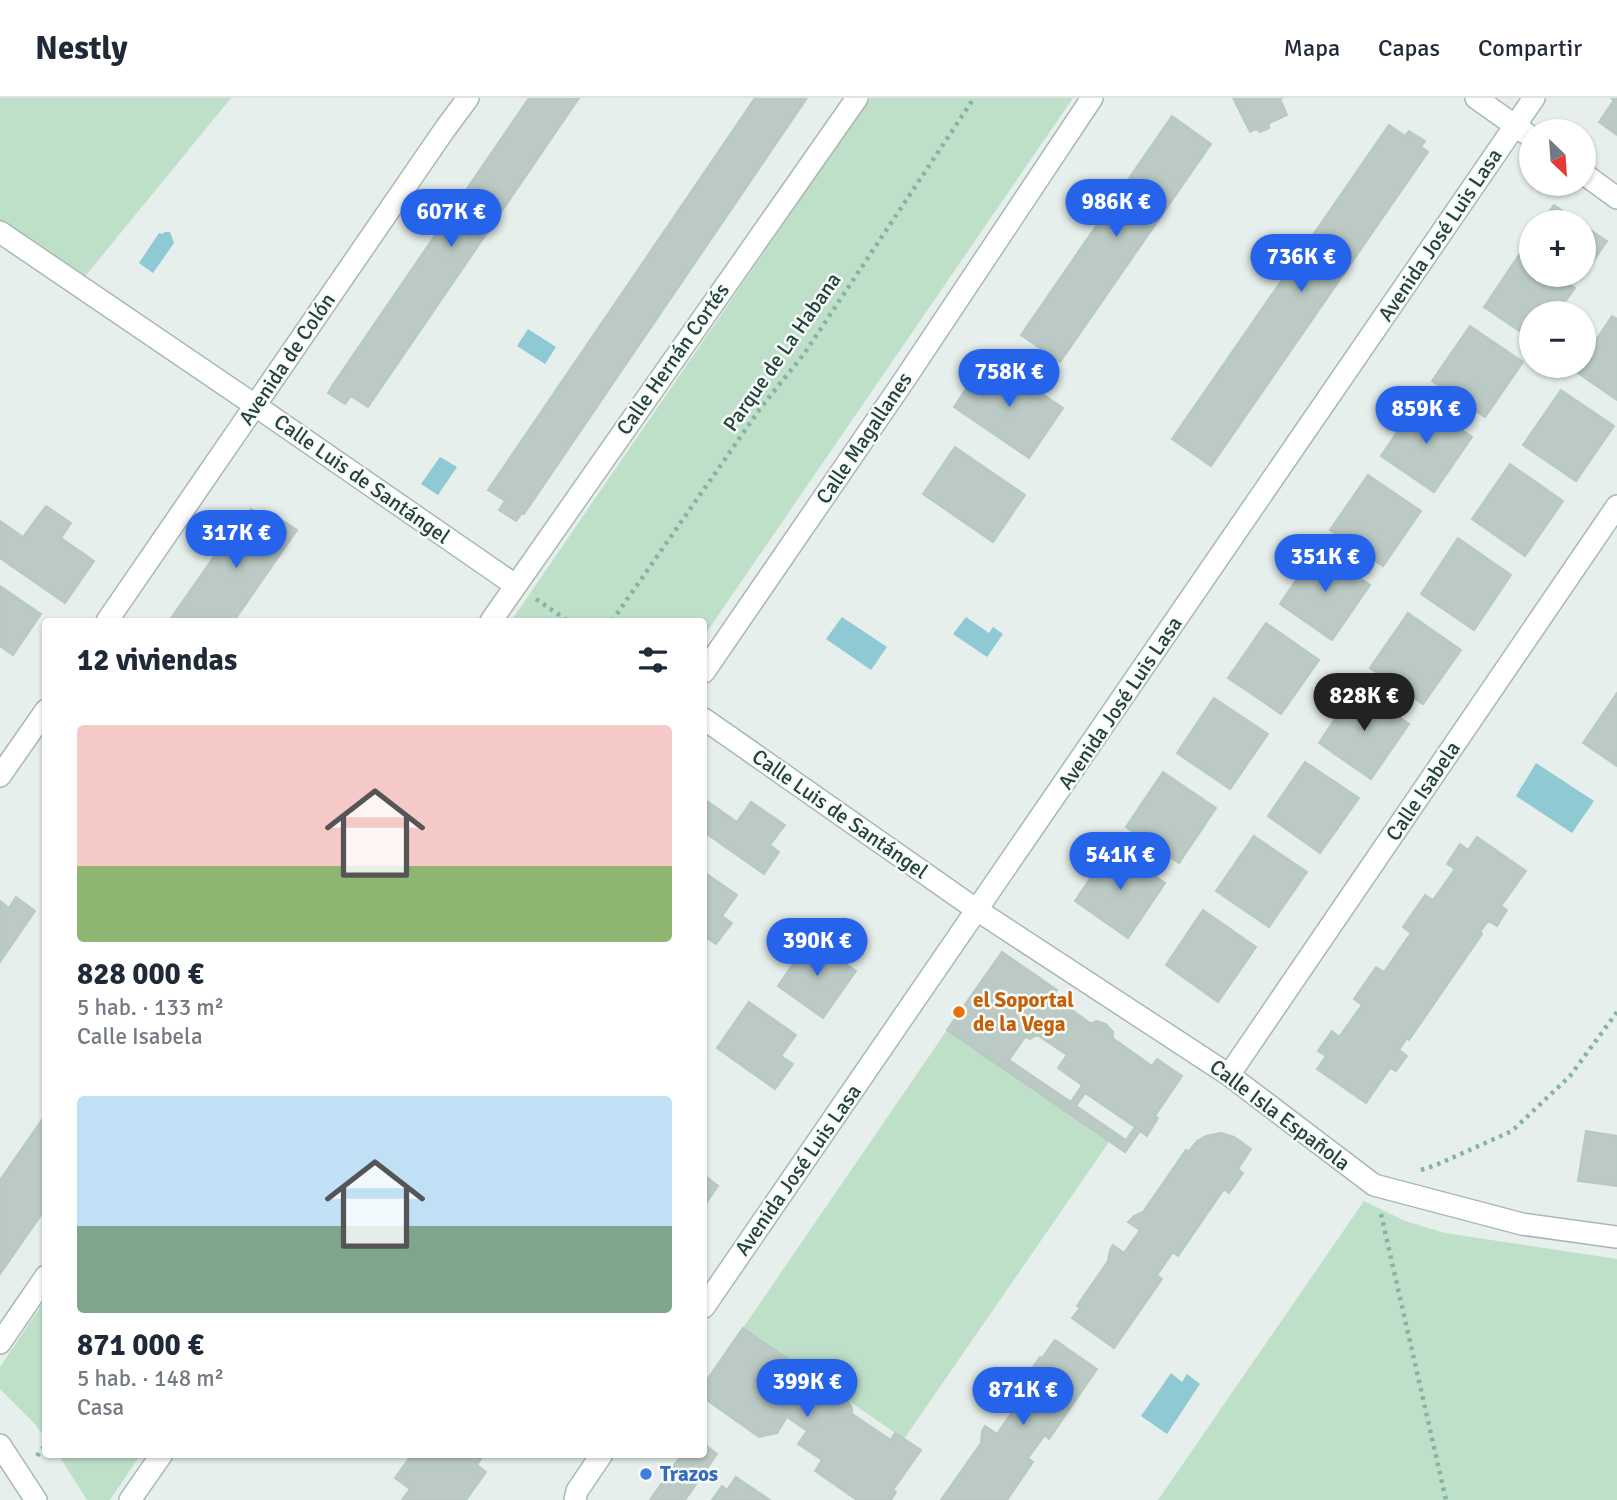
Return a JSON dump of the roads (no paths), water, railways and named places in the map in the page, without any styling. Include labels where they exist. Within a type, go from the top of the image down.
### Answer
[{"type":"street","name":"Avenida de Colón","points":[[109,618],[468,98]]},
{"type":"street","name":"Calle Hernán Cortés","points":[[493,618],[857,98]]},
{"type":"street","name":"Calle Magallanes","points":[[707,668],[905,379],[1092,98]]},
{"type":"street","points":[[1476,98],[1519,128]]},
{"type":"street","name":"Avenida José Luis Lasa","points":[[1527,119],[1534,98]]},
{"type":"street","name":"Avenida José Luis Lasa","points":[[707,1303],[977,910],[1519,137]]},
{"type":"street","points":[[1596,183],[1617,198]]},
{"type":"street","name":"Calle Luis de Santángel","points":[[0,232],[515,585]]},
{"type":"street","name":"Calle Isabela","points":[[1229,1075],[1617,506]]},
{"type":"street","points":[[0,776],[42,716]]},
{"type":"street","name":"Calle Luis de Santángel","points":[[707,721],[977,910]]},
{"type":"street","name":"Calle Isla Española","points":[[977,910],[1229,1075],[1374,1185],[1522,1224],[1617,1237]]},
{"type":"street","points":[[0,1343],[42,1282]]},
{"type":"street","points":[[0,1445],[36,1500]]},
{"type":"street","points":[[130,1500],[159,1458]]},
{"type":"street","points":[[575,1500],[577,1491],[599,1458]]},
{"type":"water","points":[[170,232],[174,243],[153,273],[139,263],[159,233]]},
{"type":"water","points":[[528,329],[556,347],[545,364],[517,346]]},
{"type":"water","points":[[440,457],[457,467],[438,495],[421,484]]},
{"type":"water","points":[[842,617],[887,647],[871,670],[826,639]]},
{"type":"water","points":[[966,617],[989,633],[993,627],[1003,634],[987,657],[953,634]]},
{"type":"water","points":[[1536,763],[1594,801],[1572,833],[1516,796]]},
{"type":"water","points":[[1171,1373],[1182,1382],[1187,1374],[1200,1384],[1167,1434],[1141,1416]]},
{"type":"place","name":"el Soportal de la Vega","points":[[959,1012]]},
{"type":"place","name":"Trazos","points":[[646,1474]]}]
